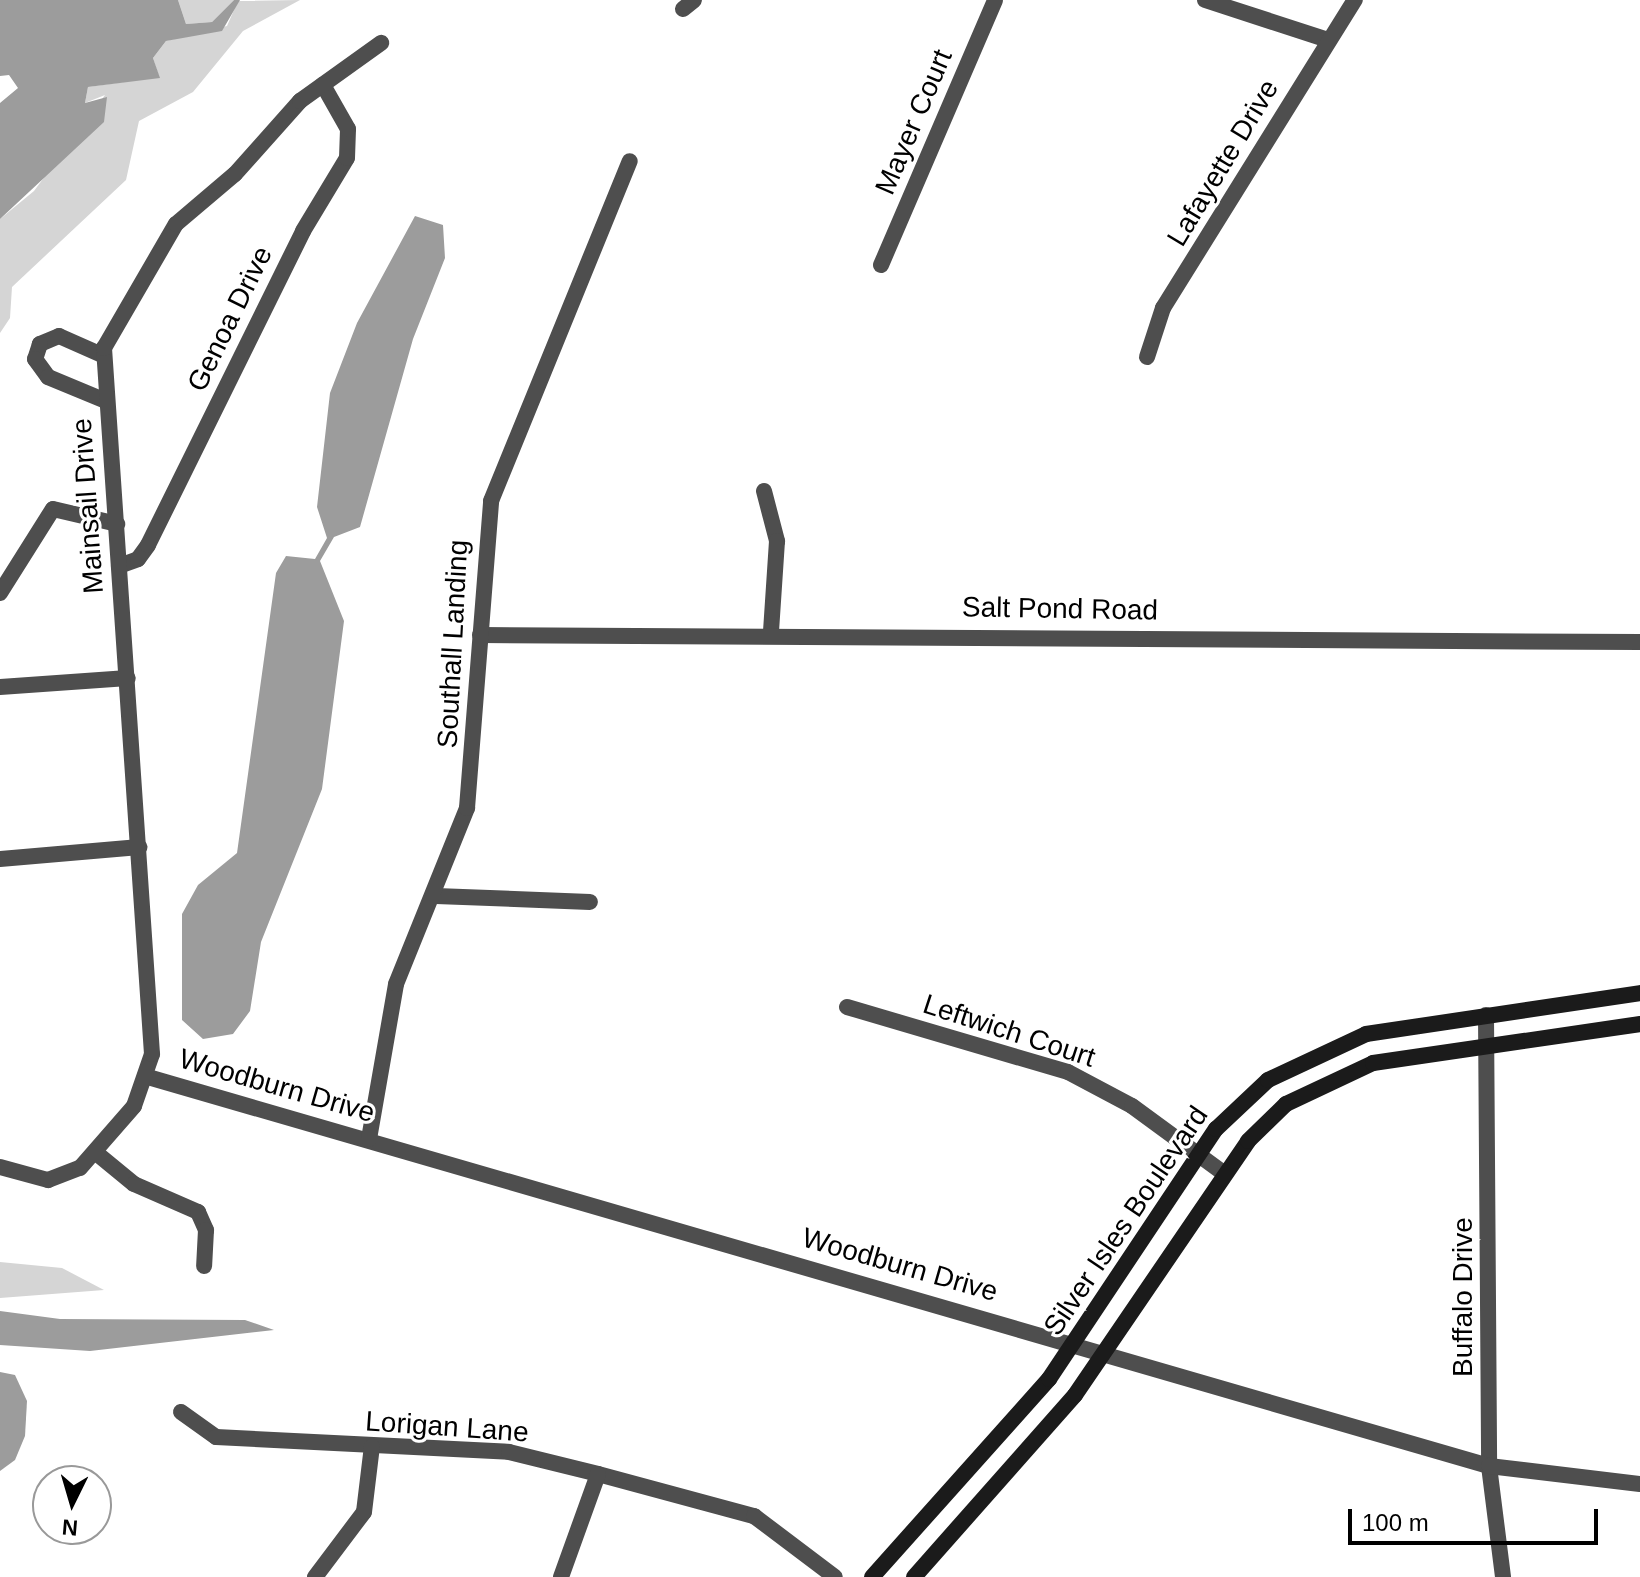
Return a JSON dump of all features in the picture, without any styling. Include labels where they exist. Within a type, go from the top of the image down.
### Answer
[{"type":"street","name":"Mayer Court","points":[[881,265],[995,0]]},
{"type":"street","points":[[1205,0],[1328,40]]},
{"type":"street","name":"Lafayette Drive","points":[[1147,357],[1163,308],[1355,0]]},
{"type":"street","points":[[106,401],[48,377],[35,359],[45,339],[59,336],[102,355],[176,224],[323,85],[381,43]]},
{"type":"street","name":"Genoa Drive","points":[[119,566],[138,559],[148,545],[303,231],[347,158],[348,129],[323,85]]},
{"type":"street","name":"Southall Landing","points":[[369,1139],[396,984],[436,896],[467,808],[491,501],[630,161]]},
{"type":"street","name":"Mainsail Drive","points":[[102,355],[117,524],[152,1033],[148,1077]]},
{"type":"street","points":[[764,491],[777,541],[771,632]]},
{"type":"street","points":[[0,593],[53,509],[117,524]]},
{"type":"street","name":"Salt Pond Road","points":[[480,635],[771,632],[1640,642]]},
{"type":"street","points":[[0,687],[128,678]]},
{"type":"street","points":[[0,859],[139,847]]},
{"type":"street","points":[[436,896],[590,902]]},
{"type":"street","name":"Silver Isles Boulevard","points":[[872,1577],[1077,1342],[1199,1156],[1244,1099],[1301,1060],[1366,1034],[1640,993]]},
{"type":"street","name":"Leftwich Court","points":[[847,1007],[1068,1072],[1225,1174]]},
{"type":"street","name":"Buffalo Drive","points":[[1486,1015],[1489,1045],[1489,1466],[1503,1577]]},
{"type":"street","name":"Silver Isles Boulevard","points":[[914,1577],[1108,1352],[1225,1174],[1266,1120],[1322,1081],[1373,1063],[1640,1024]]},
{"type":"street","points":[[0,1167],[48,1180],[70,1174],[95,1152],[148,1077]]},
{"type":"street","name":"Woodburn Drive","points":[[148,1077],[1077,1342],[1489,1466],[1640,1484]]},
{"type":"street","points":[[95,1152],[134,1184],[198,1212],[206,1230],[204,1266]]},
{"type":"street","name":"Lorigan Lane","points":[[181,1412],[216,1437],[509,1452],[598,1474],[754,1516],[835,1577]]},
{"type":"street","points":[[315,1577],[364,1512],[372,1446]]},
{"type":"street","points":[[561,1577],[598,1474]]},
{"type":"shaded area","points":[[0,0],[178,0],[186,24],[212,22],[234,0],[240,0],[222,31],[166,41],[153,58],[160,78],[88,87],[85,103],[107,97],[104,122],[0,219],[0,103],[18,88],[9,75],[0,76]]},
{"type":"shaded area","points":[[178,0],[234,0],[212,22],[186,24]]},
{"type":"shaded area","points":[[300,0],[243,31],[193,92],[139,121],[126,180],[12,287],[10,318],[0,333],[0,219],[34,191],[105,95],[85,103],[88,87],[159,77],[153,58],[166,41],[227,26],[238,1]]},
{"type":"shaded area","points":[[415,216],[443,225],[445,258],[413,339],[360,527],[334,537],[320,561],[344,621],[322,789],[261,942],[250,1011],[233,1034],[203,1039],[182,1020],[182,914],[198,885],[237,853],[276,573],[286,556],[315,559],[327,538],[317,507],[330,393],[357,323]]},
{"type":"shaded area","points":[[0,1262],[62,1268],[104,1290],[0,1298]]},
{"type":"shaded area","points":[[0,1311],[60,1319],[245,1320],[274,1330],[90,1351],[0,1345]]},
{"type":"shaded area","points":[[0,1372],[15,1375],[27,1401],[25,1436],[15,1460],[0,1471]]}]
